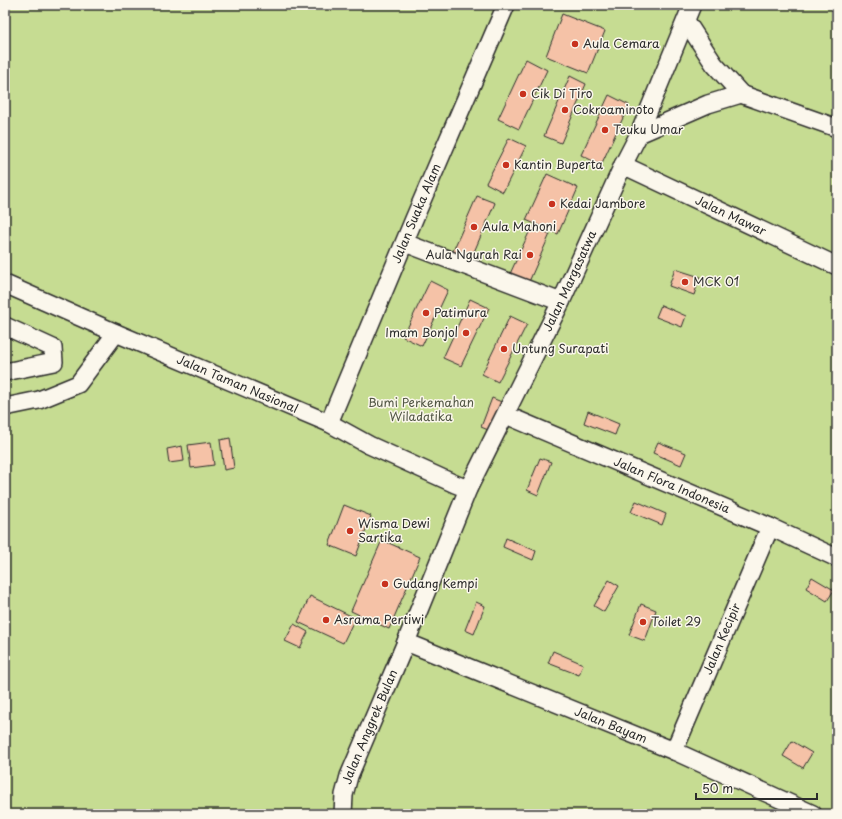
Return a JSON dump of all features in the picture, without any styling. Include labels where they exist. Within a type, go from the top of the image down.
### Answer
[{"type":"street","name":"Jalan Suaka Alam","points":[[329,423],[506,5]]},
{"type":"street","name":"Jalan Margasatwa","points":[[406,642],[468,489],[561,302],[638,134],[692,5]]},
{"type":"street","points":[[686,21],[714,64],[741,94],[837,128]]},
{"type":"street","points":[[638,134],[708,104],[741,94]]},
{"type":"street","name":"Jalan Mawar","points":[[623,165],[837,266]]},
{"type":"street","points":[[405,243],[561,302]]},
{"type":"street","name":"Jalan Taman Nasional","points":[[5,284],[116,333],[329,423],[369,445],[468,489]]},
{"type":"street","points":[[5,326],[53,348],[54,362],[5,372]]},
{"type":"street","points":[[5,407],[39,400],[78,384],[116,333]]},
{"type":"street","name":"Jalan Flora Indonesia","points":[[506,415],[770,527],[837,558]]},
{"type":"street","name":"Jalan Kecipir","points":[[674,751],[770,527]]},
{"type":"street","name":"Jalan Bayam","points":[[406,642],[674,751],[813,814]]},
{"type":"street","name":"Jalan Anggrek Bulan","points":[[343,814],[344,795],[349,776],[406,642]]},
{"type":"green space","name":"Bumi Perkemahan Wiladatika","points":[[5,5],[837,5],[837,814],[5,814]]},
{"type":"building","name":"Aula Cemara","points":[[562,14],[605,31],[588,73],[546,56]]},
{"type":"building","name":"Cik Di Tiro","points":[[526,59],[547,70],[519,129],[498,119]]},
{"type":"building","name":"Cokroaminoto","points":[[570,76],[586,84],[561,143],[544,136]]},
{"type":"building","name":"Teuku Umar","points":[[609,95],[629,105],[601,165],[581,155]]},
{"type":"building","name":"Kantin Buperta","points":[[509,138],[526,146],[503,192],[486,183]]},
{"type":"building","name":"Kedai Jambore","points":[[547,174],[578,188],[558,234],[526,220]]},
{"type":"building","name":"Aula Mahoni","points":[[477,196],[495,203],[471,259],[453,251]]},
{"type":"building","name":"Aula Ngurah Rai","points":[[532,226],[550,234],[528,284],[509,276]]},
{"type":"building","name":"MCK 01","points":[[675,269],[700,277],[694,295],[669,286]]},
{"type":"building","name":"Patimura","points":[[430,281],[448,290],[422,346],[403,337]]},
{"type":"building","name":"Imam Bonjol","points":[[470,299],[489,308],[461,366],[443,358]]},
{"type":"building","points":[[661,305],[686,316],[682,327],[656,317]]},
{"type":"building","name":"Untung Surapati","points":[[510,316],[527,324],[498,382],[482,374]]},
{"type":"building","points":[[492,398],[504,403],[493,432],[481,427]]},
{"type":"building","points":[[588,411],[619,424],[615,435],[584,423]]},
{"type":"building","points":[[230,438],[234,468],[224,470],[220,440]]},
{"type":"building","points":[[211,442],[214,465],[191,468],[188,445]]},
{"type":"building","points":[[658,442],[686,453],[681,465],[653,453]]},
{"type":"building","points":[[182,446],[184,461],[169,463],[167,449]]},
{"type":"building","points":[[540,458],[551,462],[538,495],[527,490]]},
{"type":"building","points":[[636,501],[666,514],[662,525],[631,512]]},
{"type":"building","name":"Wisma Dewi Sartika","points":[[344,505],[371,516],[356,556],[329,545]]},
{"type":"building","points":[[506,538],[536,551],[533,560],[503,547]]},
{"type":"building","name":"Gudang Kempi","points":[[382,540],[420,557],[389,629],[351,611]]},
{"type":"building","points":[[812,577],[834,590],[827,601],[806,588]]},
{"type":"building","points":[[609,580],[619,586],[604,612],[594,606]]},
{"type":"building","name":"Asrama Pertiwi","points":[[310,596],[355,618],[343,643],[298,622]]},
{"type":"building","points":[[476,602],[485,606],[474,634],[465,630]]},
{"type":"building","name":"Toilet 29","points":[[641,604],[656,610],[645,641],[629,635]]},
{"type":"building","points":[[294,624],[308,632],[300,648],[285,641]]},
{"type":"building","points":[[553,651],[583,664],[579,675],[548,663]]},
{"type":"building","points":[[792,741],[812,753],[803,768],[783,756]]},
{"type":"place","name":"Aula Cemara","points":[[575,44]]},
{"type":"place","name":"Cik Di Tiro","points":[[523,94]]},
{"type":"place","name":"Cokroaminoto","points":[[565,110]]},
{"type":"place","name":"Teuku Umar","points":[[605,130]]},
{"type":"place","name":"Kantin Buperta","points":[[506,165]]},
{"type":"place","name":"Kedai Jambore","points":[[552,204]]},
{"type":"place","name":"Aula Mahoni","points":[[474,227]]},
{"type":"place","name":"Aula Ngurah Rai","points":[[530,255]]},
{"type":"place","name":"MCK 01","points":[[685,282]]},
{"type":"place","name":"Patimura","points":[[426,313]]},
{"type":"place","name":"Imam Bonjol","points":[[466,333]]},
{"type":"place","name":"Untung Surapati","points":[[504,349]]},
{"type":"place","name":"Wisma Dewi Sartika","points":[[350,531]]},
{"type":"place","name":"Gudang Kempi","points":[[385,584]]},
{"type":"place","name":"Asrama Pertiwi","points":[[326,620]]},
{"type":"place","name":"Toilet 29","points":[[643,622]]}]
